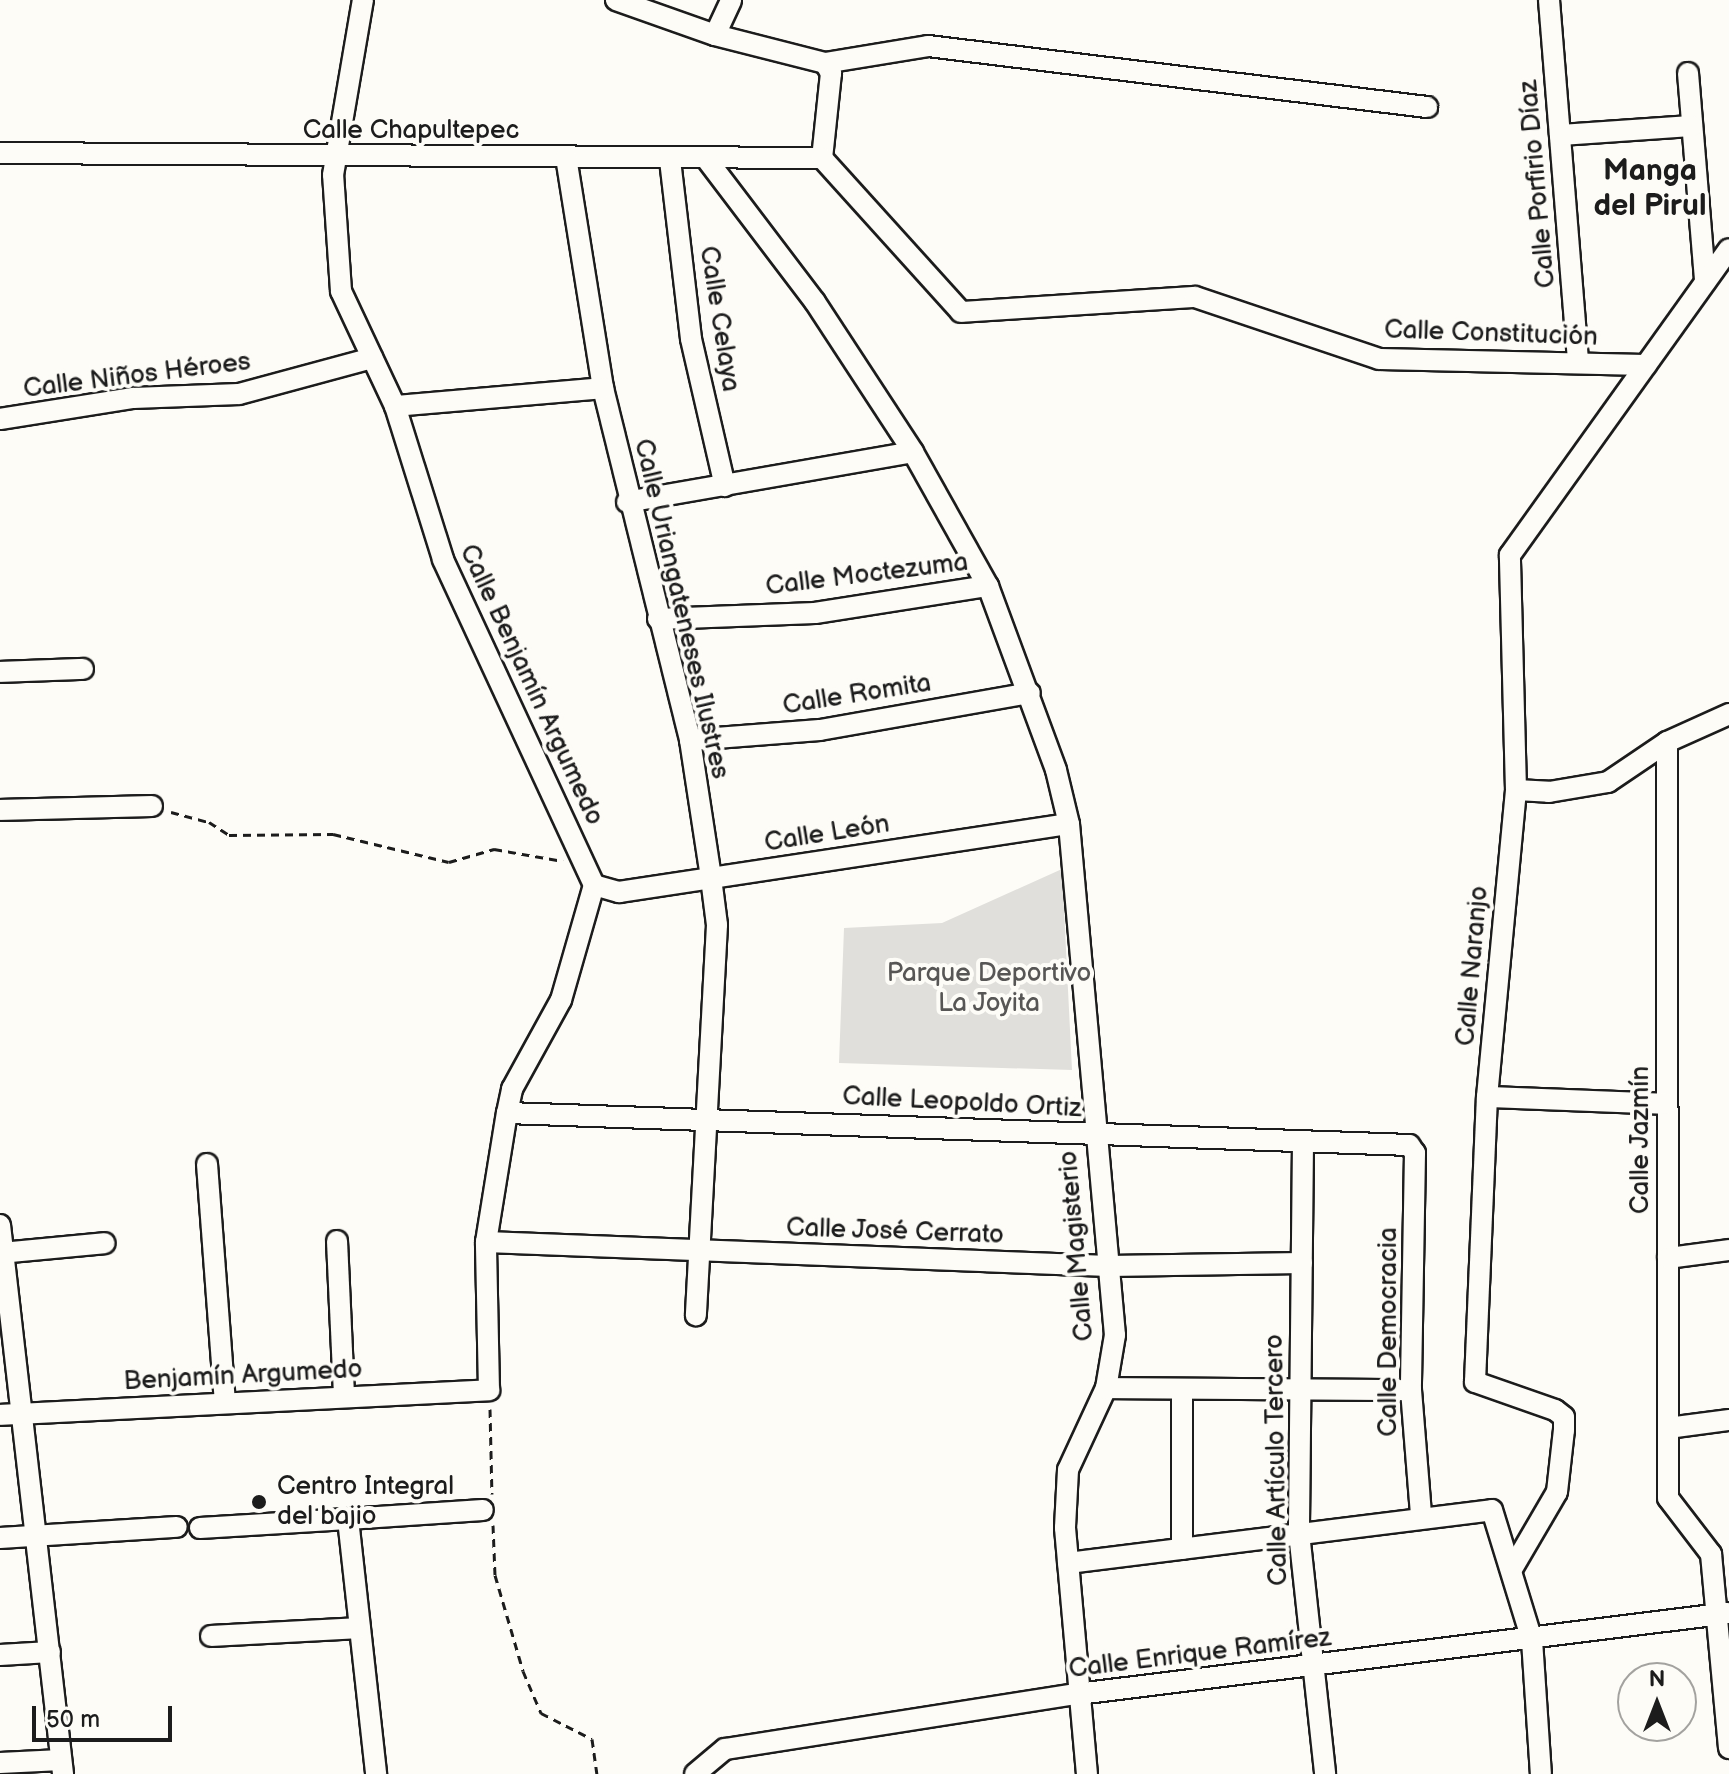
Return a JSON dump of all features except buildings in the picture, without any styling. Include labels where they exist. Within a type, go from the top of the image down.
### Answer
[{"type":"street","name":"Calle Benjamín Argumedo","points":[[363,0],[335,158],[341,291],[395,406],[443,559],[594,885]]},
{"type":"street","points":[[616,0],[715,35],[825,63],[928,46],[1427,107]]},
{"type":"street","points":[[715,35],[731,0]]},
{"type":"street","name":"Calle Porfirio Díaz","points":[[1549,0],[1578,363]]},
{"type":"street","points":[[822,158],[831,73],[825,63]]},
{"type":"street","points":[[1688,73],[1705,281]]},
{"type":"street","points":[[1560,135],[1692,126]]},
{"type":"street","name":"Calle Chapultepec","points":[[0,153],[708,161],[822,158]]},
{"type":"street","name":"Calle Uriangateneses Ilustres","points":[[566,157],[603,388],[627,502],[690,740],[717,925],[696,1315]]},
{"type":"street","name":"Calle Constitución","points":[[822,158],[961,312],[1195,297],[1379,359],[1646,365]]},
{"type":"street","name":"Calle Celaya","points":[[670,160],[691,339],[725,486]]},
{"type":"street","name":"Calle Magisterio","points":[[708,161],[815,302],[913,452],[988,586],[1030,693],[1069,824],[1094,1135],[1115,1335],[1106,1388],[1068,1470],[1068,1563],[1087,1774]]},
{"type":"street","points":[[1646,365],[1729,249]]},
{"type":"street","name":"Calle Niños Héroes","points":[[0,419],[133,398],[239,394],[372,358]]},
{"type":"street","name":"Calle Naranjo","points":[[1512,1569],[1557,1492],[1564,1417],[1475,1382],[1487,1097],[1516,790],[1510,555],[1646,365]]},
{"type":"street","points":[[395,406],[603,388]]},
{"type":"street","points":[[627,502],[913,452]]},
{"type":"street","name":"Calle Moctezuma","points":[[658,619],[815,613],[988,586]]},
{"type":"street","points":[[0,672],[83,669]]},
{"type":"street","name":"Calle Romita","points":[[690,740],[820,730],[1030,693]]},
{"type":"street","points":[[1516,790],[1549,792],[1608,782],[1667,742],[1729,714]]},
{"type":"street","name":"Calle Jazmín","points":[[1667,742],[1668,1498],[1689,1531],[1711,1554],[1725,1614],[1729,1748]]},
{"type":"street","points":[[0,810],[152,806]]},
{"type":"street","name":"Calle León","points":[[594,885],[619,892],[1069,824]]},
{"type":"street","points":[[489,1390],[486,1242],[507,1113],[512,1089],[561,1000],[594,885]]},
{"type":"street","points":[[1487,1097],[1666,1104]]},
{"type":"street","name":"Calle Leopoldo Ortiz","points":[[507,1113],[705,1117],[1414,1148]]},
{"type":"street","name":"Calle Artículo Tercero","points":[[1303,1143],[1299,1533],[1316,1666],[1325,1774]]},
{"type":"street","name":"Calle Democracia","points":[[1414,1148],[1411,1390],[1421,1515]]},
{"type":"street","points":[[207,1164],[225,1402]]},
{"type":"street","points":[[0,1225],[25,1413],[62,1767],[0,1763]]},
{"type":"street","points":[[337,1241],[344,1396]]},
{"type":"street","name":"Calle José Cerrato","points":[[486,1242],[1109,1266],[1302,1263]]},
{"type":"street","points":[[2,1253],[105,1243]]},
{"type":"street","points":[[1668,1258],[1729,1250]]},
{"type":"street","points":[[1106,1388],[1411,1390]]},
{"type":"street","points":[[1182,1389],[1182,1549]]},
{"type":"street","name":"Benjamín Argumedo","points":[[0,1415],[489,1390]]},
{"type":"street","points":[[1668,1428],[1729,1420]]},
{"type":"street","points":[[200,1528],[490,1507]]},
{"type":"street","points":[[1068,1563],[1421,1515],[1492,1510],[1532,1640],[1541,1774]]},
{"type":"street","points":[[348,1519],[376,1774]]},
{"type":"street","points":[[0,1538],[177,1527]]},
{"type":"street","name":"Calle Enrique Ramírez","points":[[695,1774],[725,1749],[1078,1694],[1725,1614]]},
{"type":"street","points":[[211,1636],[360,1628]]},
{"type":"street","points":[[0,1655],[50,1652]]},
{"type":"path","points":[[152,806],[209,822],[229,835],[333,834],[449,862],[494,849],[584,860]]},
{"type":"path","points":[[489,1390],[490,1507],[495,1575],[523,1671],[541,1713],[592,1739],[597,1774]]},
{"type":"green space","name":"Parque Deportivo La Joyita","points":[[1062,869],[1072,1070],[839,1063],[844,928],[942,923]]},
{"type":"place","name":"Centro Integral del bajio","points":[[259,1502]]},
{"type":"district","name":"Manga del Pirul","points":[[1650,188]]}]
